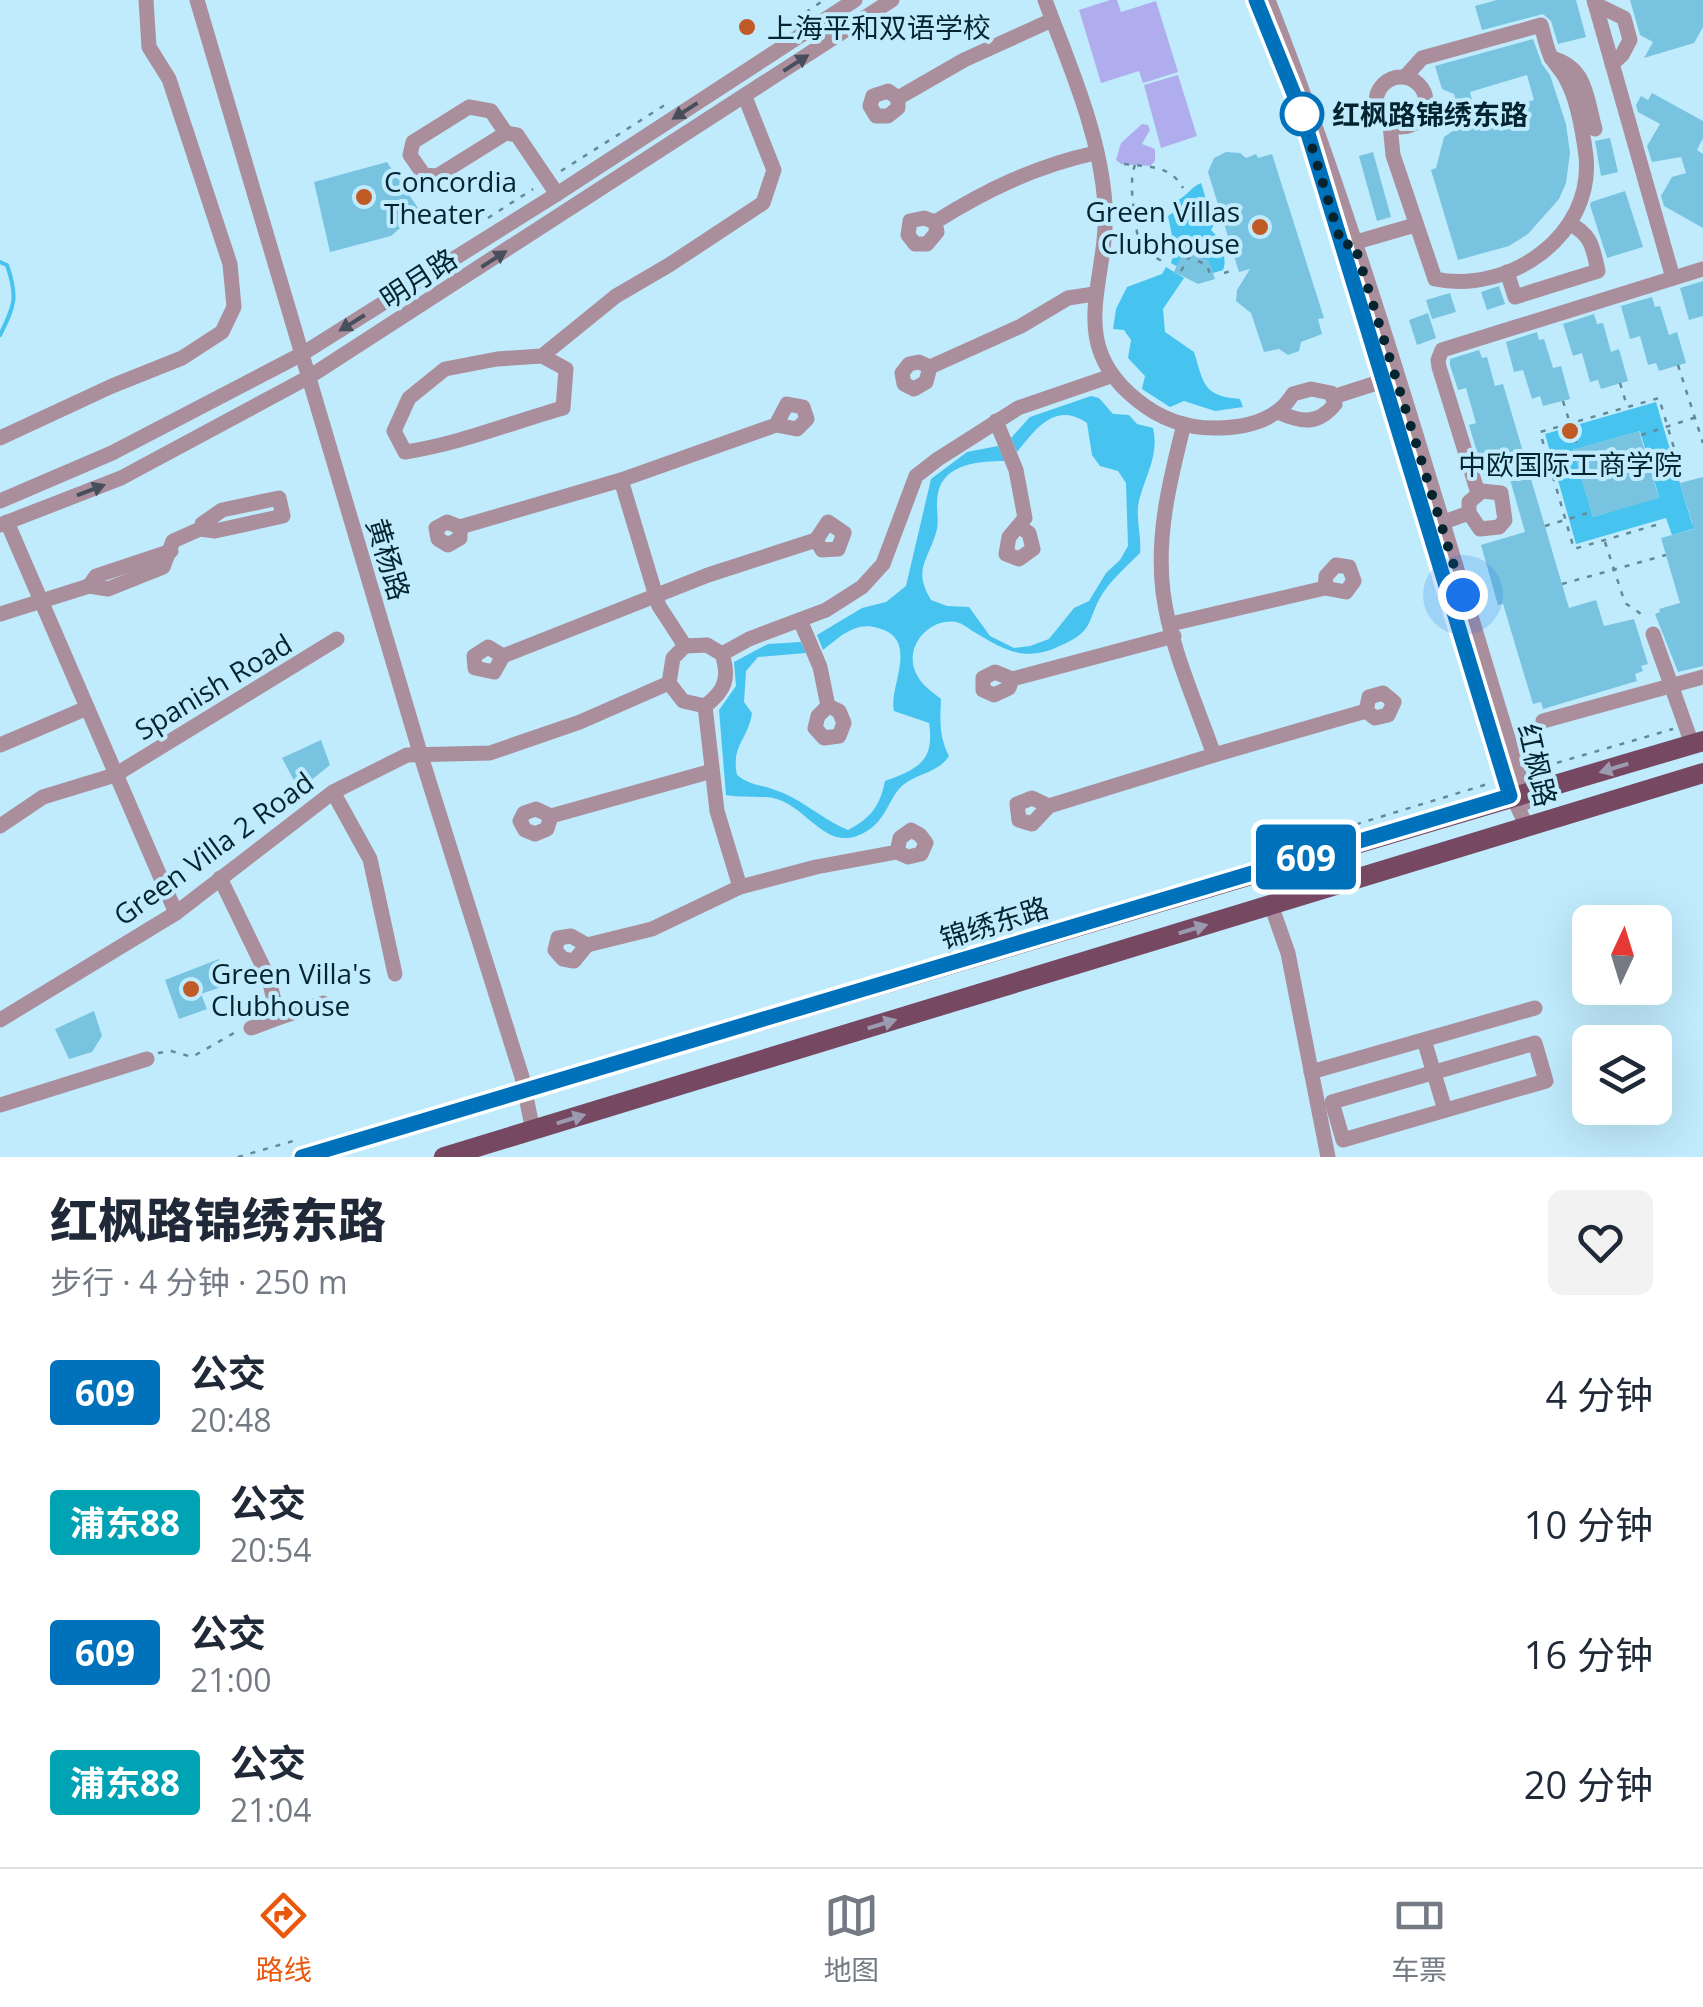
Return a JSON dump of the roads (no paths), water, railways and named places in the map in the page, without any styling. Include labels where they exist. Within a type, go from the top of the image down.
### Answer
[{"type":"main road","name":"锦绣东路","points":[[301,1157],[1697,742]]},
{"type":"main road","points":[[444,1157],[1703,773]]},
{"type":"street","points":[[0,438],[182,358],[222,332],[234,307],[230,264],[169,79],[149,47],[146,0]]},
{"type":"street","name":"黄杨路","points":[[197,0],[309,377],[414,755],[526,1091],[532,1131]]},
{"type":"street","name":"明月路","points":[[0,501],[112,453],[302,354],[855,0]]},
{"type":"street","name":"明月路","points":[[4,523],[121,478],[309,377],[892,0]]},
{"type":"street","points":[[1045,0],[1078,84],[1105,203],[1103,250],[1094,294],[1094,336],[1111,376],[1152,412],[1209,428],[1236,428],[1278,412],[1293,394],[1311,388],[1332,392],[1335,404],[1325,416],[1312,422],[1278,412]]},
{"type":"street","name":"红枫路","points":[[1256,0],[1348,244],[1441,523],[1526,827]]},
{"type":"street","name":"红枫路","points":[[1268,0],[1312,111],[1383,381],[1517,795]]},
{"type":"street","points":[[1594,2],[1624,18],[1630,40],[1622,56],[1612,64]]},
{"type":"street","points":[[1594,2],[1672,278]]},
{"type":"street","points":[[898,98],[964,60],[1052,20]]},
{"type":"street","points":[[1390,125],[1393,155],[1435,279],[1458,284],[1507,272],[1534,260],[1569,224],[1582,192],[1586,161],[1568,82],[1551,58],[1540,26],[1422,58],[1405,77]]},
{"type":"street","points":[[1551,58],[1576,68],[1595,128]]},
{"type":"street","points":[[1405,77],[1424,92],[1425,109],[1415,123],[1390,125],[1378,114],[1376,99],[1389,80],[1405,77]]},
{"type":"street","points":[[542,356],[566,369],[562,408],[445,446],[405,452],[394,431],[409,398],[445,370],[498,359],[542,356],[616,296],[763,203],[774,170],[745,97]]},
{"type":"street","points":[[506,133],[491,110],[469,106],[412,142],[410,155],[424,174],[437,176],[506,133],[517,135],[556,194]]},
{"type":"street","points":[[934,222],[1014,178],[1050,163],[1095,152]]},
{"type":"street","points":[[1507,272],[1515,296],[1598,271],[1590,238],[1569,224]]},
{"type":"street","points":[[1348,244],[1415,225]]},
{"type":"street","points":[[1478,492],[1439,367],[1442,350],[1703,269]]},
{"type":"street","points":[[930,367],[1022,326],[1068,298],[1094,294]]},
{"type":"street","points":[[722,654],[749,639],[826,610],[862,587],[883,564],[916,476],[1018,408],[1111,376]]},
{"type":"street","points":[[1333,397],[1383,381]]},
{"type":"street","points":[[996,422],[1016,470],[1024,518],[1018,526]]},
{"type":"street","points":[[1184,424],[1166,493],[1162,537],[1164,593],[1214,755]]},
{"type":"street","points":[[460,527],[621,480],[776,425]]},
{"type":"street","points":[[621,480],[657,597],[684,646]]},
{"type":"street","points":[[1478,492],[1501,493],[1505,520],[1499,527],[1480,529],[1469,513],[1468,502],[1478,492]]},
{"type":"street","points":[[0,614],[89,586],[108,589],[163,567],[173,541],[200,529],[215,532],[283,516],[279,498],[222,510],[202,524]]},
{"type":"street","points":[[1441,523],[1469,513]]},
{"type":"street","points":[[4,523],[176,913]]},
{"type":"street","points":[[503,656],[708,575],[816,540]]},
{"type":"street","points":[[1012,679],[1325,588]]},
{"type":"street","points":[[800,620],[820,668],[828,706]]},
{"type":"street","points":[[1653,634],[1697,742]]},
{"type":"street","name":"Spanish Road","points":[[0,826],[43,797],[116,775],[336,640]]},
{"type":"street","points":[[684,646],[707,646],[722,654],[728,673],[721,694],[705,706],[683,701],[668,683],[672,658],[684,646]]},
{"type":"street","points":[[1543,721],[1703,677]]},
{"type":"street","points":[[414,755],[490,753],[580,722],[668,683]]},
{"type":"street","points":[[705,706],[717,811],[740,887]]},
{"type":"street","points":[[0,745],[87,708]]},
{"type":"street","points":[[1049,806],[1366,712]]},
{"type":"street","name":"Green Villa 2 Road","points":[[0,1020],[176,913],[333,792],[414,755]]},
{"type":"street","points":[[551,816],[712,770]]},
{"type":"street","points":[[333,792],[370,859],[395,974]]},
{"type":"street","points":[[587,945],[652,929],[740,887],[897,852]]},
{"type":"street","points":[[220,878],[269,979],[278,1018]]},
{"type":"street","points":[[1271,905],[1288,952],[1328,1157]]},
{"type":"street","points":[[252,1028],[323,1003]]},
{"type":"street","points":[[1312,1072],[1535,1008]]},
{"type":"street","points":[[1424,1040],[1445,1110]]},
{"type":"street","points":[[1535,1043],[1546,1081],[1445,1110],[1343,1140],[1332,1102],[1535,1043]]},
{"type":"street","points":[[0,1105],[152,1056]]},
{"type":"water","points":[[1201,183],[1206,199],[1203,206],[1208,208],[1206,214],[1214,225],[1211,230],[1224,255],[1223,270],[1213,273],[1200,256],[1202,250],[1188,243],[1180,268],[1171,263],[1175,250],[1168,216],[1175,211],[1174,202]]},
{"type":"water","points":[[1166,267],[1184,278],[1163,309],[1165,332],[1194,352],[1211,391],[1240,399],[1243,407],[1215,411],[1184,401],[1170,407],[1142,389],[1145,376],[1128,358],[1131,340],[1124,330],[1113,329],[1116,309],[1127,287],[1162,274]]},
{"type":"water","points":[[1091,396],[1099,398],[1113,414],[1129,415],[1137,424],[1153,428],[1154,446],[1138,504],[1140,553],[1107,587],[1085,629],[1062,645],[1028,654],[998,645],[959,623],[946,622],[929,629],[916,643],[913,662],[920,680],[941,699],[940,721],[949,756],[939,766],[903,785],[876,824],[855,837],[830,834],[798,810],[773,798],[726,795],[719,710],[736,686],[734,662],[768,644],[801,642],[806,653],[758,657],[746,671],[744,702],[752,713],[736,756],[737,775],[784,794],[848,830],[873,810],[885,781],[922,762],[929,746],[929,723],[894,711],[900,665],[898,642],[891,634],[870,626],[848,632],[823,650],[817,635],[862,608],[886,602],[906,586],[931,479],[967,452],[998,446],[1005,461],[965,466],[942,483],[937,498],[937,528],[922,573],[931,600],[947,606],[969,607],[990,636],[1014,648],[1049,639],[1074,608],[1089,601],[1128,546],[1126,483],[1118,471],[1100,466],[1092,455],[1087,423],[1076,417],[1056,416],[1047,421],[1017,452],[1011,438],[1030,417]]},
{"type":"water","points":[[1656,402],[1692,524],[1703,526],[1672,535],[1666,518],[1576,544],[1545,434]],"holes":[[[1640,431],[1659,497],[1593,517],[1573,450]]]},
{"type":"waterway","points":[[0,262],[7,265],[14,293],[0,335]]},
{"type":"place","name":"上海平和双语学校","points":[[747,27]]},
{"type":"place","name":"红枫路锦绣东路","points":[[1302,114]]},
{"type":"place","name":"Concordia Theater","points":[[364,197]]},
{"type":"place","name":"Green Villas Clubhouse","points":[[1260,227]]},
{"type":"place","name":"中欧国际工商学院","points":[[1570,431]]},
{"type":"place","name":"Green Villa's Clubhouse","points":[[191,989]]}]
